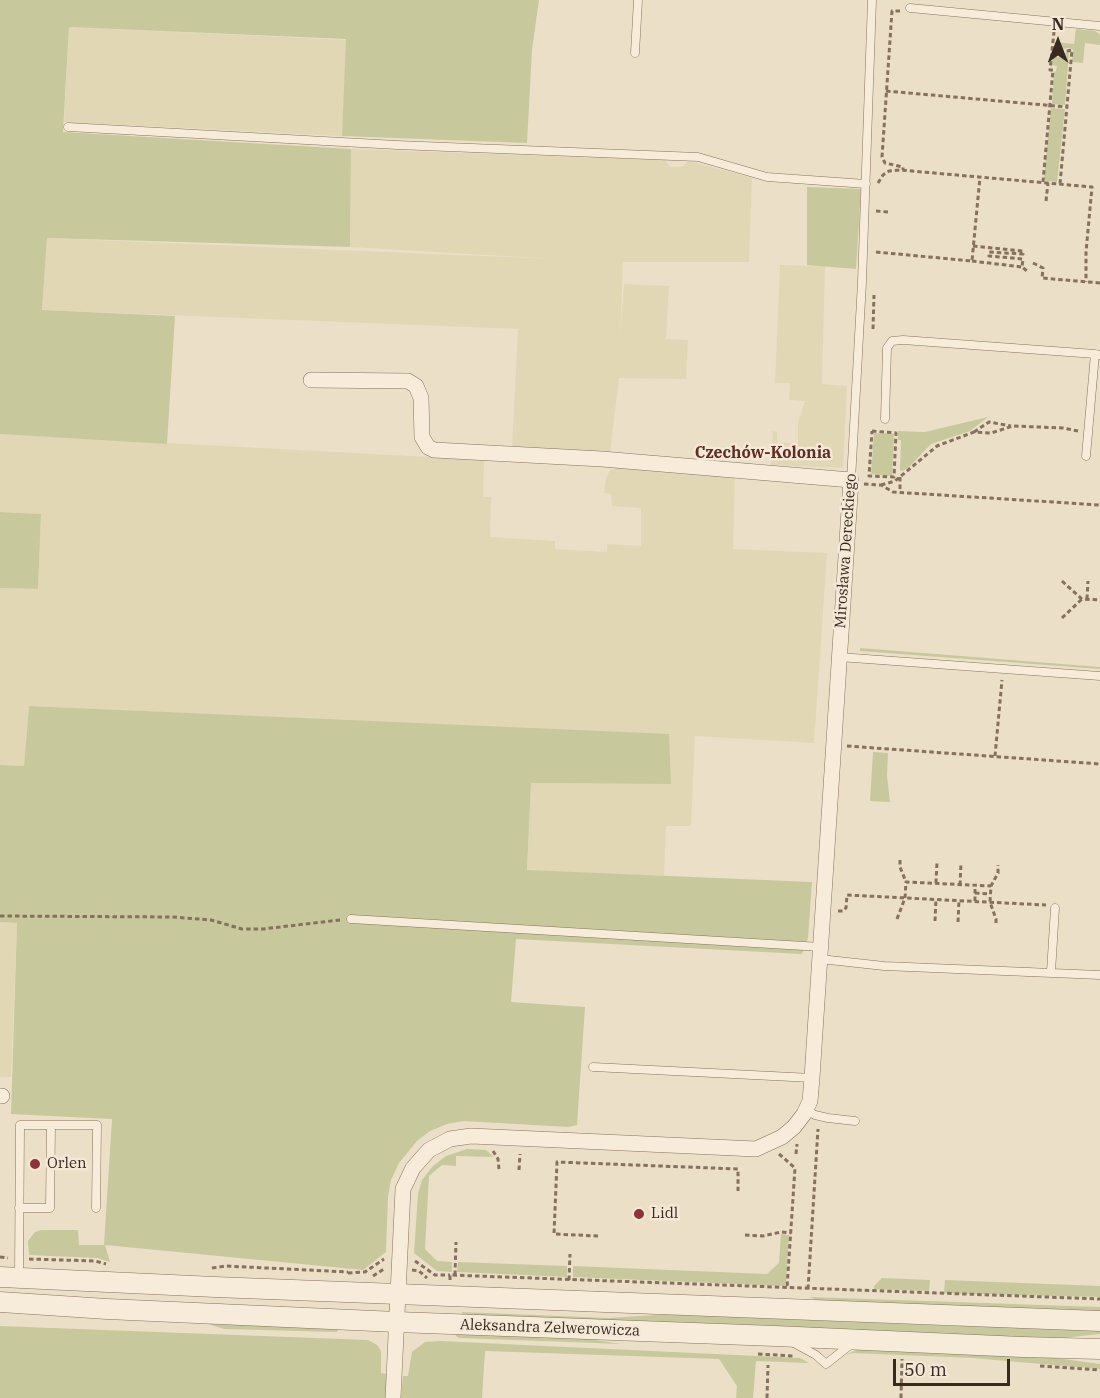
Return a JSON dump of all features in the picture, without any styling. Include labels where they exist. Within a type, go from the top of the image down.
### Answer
[{"type":"street","points":[[311,380],[408,381],[416,386],[421,398],[422,437],[428,447],[434,450],[602,459],[856,482]]},
{"type":"street","name":"Mirosława Dereckiego","points":[[808,1105],[812,1078],[839,657],[856,482]]},
{"type":"street","points":[[393,1398],[403,1190],[407,1178],[420,1159],[438,1143],[471,1136],[756,1149],[782,1137],[794,1127],[808,1105]]},
{"type":"street","name":"Aleksandra Zelwerowicza","points":[[13,1271],[213,1278],[399,1293],[1100,1321]]},
{"type":"street","name":"Aleksandra Zelwerowicza","points":[[0,1302],[107,1310],[1100,1349]]},
{"type":"lane","points":[[635,53],[638,0]]},
{"type":"lane","name":"Mirosława Dereckiego","points":[[856,482],[872,0]]},
{"type":"lane","points":[[910,8],[1100,26]]},
{"type":"lane","points":[[68,127],[397,145],[698,157],[767,177],[866,184]]},
{"type":"lane","points":[[885,419],[887,348],[892,341],[1098,355],[1086,456]]},
{"type":"lane","points":[[839,657],[1100,676]]},
{"type":"lane","points":[[1051,972],[1053,906]]},
{"type":"lane","points":[[351,918],[820,953],[884,966],[1100,975]]},
{"type":"lane","points":[[593,1067],[812,1078]]},
{"type":"lane","points":[[808,1105],[815,1115],[855,1120]]},
{"type":"lane","points":[[13,1271],[19,1208],[20,1125],[97,1125],[96,1208]]},
{"type":"lane","points":[[19,1208],[50,1209],[51,1125]]},
{"type":"path","points":[[892,16],[882,157],[885,163],[903,167],[903,170]]},
{"type":"path","points":[[1043,182],[1055,22]]},
{"type":"path","points":[[1052,54],[1058,55],[1072,50],[1060,184]]},
{"type":"path","points":[[885,91],[1066,107]]},
{"type":"path","points":[[876,190],[883,175],[889,171],[903,170],[1100,187]]},
{"type":"path","points":[[972,261],[980,177]]},
{"type":"path","points":[[1047,201],[1048,183]]},
{"type":"path","points":[[1086,282],[1086,252],[1092,186]]},
{"type":"path","points":[[876,220],[876,211],[888,212]]},
{"type":"path","points":[[973,246],[1023,250],[1023,254],[989,252],[989,256],[1023,259],[1022,267]]},
{"type":"path","points":[[876,252],[1022,267],[1027,271]]},
{"type":"path","points":[[1033,263],[1042,268],[1042,278],[1100,283]]},
{"type":"path","points":[[873,329],[874,305]]},
{"type":"path","points":[[881,485],[900,477],[937,446],[974,432],[989,422],[1013,426],[1088,431]]},
{"type":"path","points":[[974,432],[991,432],[1013,426]]},
{"type":"path","points":[[872,431],[896,433],[894,477],[869,476],[872,431]]},
{"type":"path","points":[[900,477],[900,492]]},
{"type":"path","points":[[856,482],[881,485],[888,490],[900,492],[1100,505]]},
{"type":"path","points":[[957,490],[957,496]]},
{"type":"path","points":[[1036,495],[1036,501]]},
{"type":"path","points":[[1062,581],[1085,599],[1100,600]]},
{"type":"path","points":[[1062,618],[1085,599],[1088,581]]},
{"type":"path","points":[[995,756],[1002,676]]},
{"type":"path","points":[[843,746],[1100,764]]},
{"type":"path","points":[[897,919],[905,898],[906,882],[900,867],[900,860]]},
{"type":"path","points":[[936,883],[937,862]]},
{"type":"path","points":[[960,885],[961,863]]},
{"type":"path","points":[[996,923],[990,894],[991,886],[998,873],[998,865]]},
{"type":"path","points":[[906,882],[991,886]]},
{"type":"path","points":[[975,886],[975,901]]},
{"type":"path","points":[[975,893],[990,894]]},
{"type":"path","points":[[832,911],[843,911],[846,908],[847,895],[1053,906]]},
{"type":"path","points":[[935,921],[936,899]]},
{"type":"path","points":[[958,922],[959,900]]},
{"type":"path","points":[[0,916],[173,917],[211,920],[242,929],[262,929],[351,918]]},
{"type":"path","points":[[808,1289],[817,1128],[828,1130]]},
{"type":"path","points":[[796,1154],[797,1141]]},
{"type":"path","points":[[490,1149],[498,1159],[499,1169]]},
{"type":"path","points":[[597,1236],[554,1234],[557,1162],[738,1169],[738,1191]]},
{"type":"path","points":[[787,1288],[795,1168]]},
{"type":"path","points":[[745,1235],[791,1233]]},
{"type":"path","points":[[455,1275],[456,1242]]},
{"type":"path","points":[[569,1280],[570,1254]]},
{"type":"path","points":[[0,1257],[13,1271],[95,1261],[112,1274]]},
{"type":"path","points":[[213,1278],[226,1266],[348,1272]]},
{"type":"path","points":[[901,1398],[902,1357]]},
{"type":"path","points":[[767,1398],[768,1365]]},
{"type":"shaded area","points":[[69,27],[347,40],[342,136],[64,122]]},
{"type":"shaded area","points":[[351,149],[665,160],[670,167],[682,167],[688,161],[752,178],[749,262],[623,262],[620,337],[624,284],[669,286],[666,339],[688,340],[686,379],[619,378],[610,453],[512,447],[518,329],[42,310],[47,238],[555,259],[350,247]]},
{"type":"shaded area","points":[[780,265],[825,266],[822,384],[847,386],[843,468],[771,465],[773,433],[771,431],[777,432],[777,443],[798,443],[798,422],[805,401],[789,400],[790,383],[775,383]]},
{"type":"shaded area","points":[[0,434],[484,460],[483,497],[491,497],[490,537],[555,541],[555,549],[607,552],[607,544],[641,546],[641,508],[612,506],[611,494],[604,493],[606,478],[610,470],[619,467],[735,475],[733,549],[827,553],[814,743],[695,736],[691,826],[666,826],[664,876],[527,871],[531,783],[670,784],[669,735],[29,706],[24,766],[0,765],[0,588],[38,589],[41,514],[0,512]]},
{"type":"shaded area","points":[[0,922],[17,923],[11,1077],[0,1077]]},
{"type":"green space","points":[[0,0],[539,0],[532,50],[527,143],[342,136],[346,39],[69,27],[63,132],[351,149],[350,247],[47,238],[42,310],[175,316],[167,444],[0,434]]},
{"type":"green space","points":[[1076,29],[1095,31],[1100,34],[1100,45],[1085,43],[1083,63],[1072,62],[1073,49],[1067,48],[1054,52],[1055,42],[1074,44]]},
{"type":"green space","points":[[1069,52],[1065,105],[1052,104],[1054,72],[1057,66],[1052,65],[1053,56],[1058,57]]},
{"type":"green space","points":[[1051,108],[1065,109],[1057,182],[1046,181],[1044,178]]},
{"type":"green space","points":[[807,187],[861,189],[856,269],[807,265]]},
{"type":"green space","points":[[988,417],[970,431],[931,444],[909,467],[903,471],[900,470],[901,440],[898,440],[898,431],[925,432]]},
{"type":"green space","points":[[874,433],[894,434],[892,476],[871,474]]},
{"type":"green space","points":[[0,512],[41,514],[38,589],[0,588]]},
{"type":"green space","points":[[860,648],[1100,667],[1100,669],[860,651]]},
{"type":"green space","points":[[29,706],[669,734],[671,784],[531,783],[527,870],[812,882],[808,938],[802,954],[516,939],[511,1002],[585,1007],[577,1125],[568,1127],[464,1121],[447,1124],[430,1131],[417,1141],[399,1163],[391,1180],[388,1197],[386,1252],[363,1270],[105,1245],[110,1262],[97,1258],[29,1255],[28,1241],[35,1232],[41,1230],[78,1230],[79,1245],[104,1245],[112,1119],[11,1114],[17,923],[0,922],[0,765],[24,766]]},
{"type":"green space","points":[[873,752],[888,753],[887,776],[890,802],[870,801]]},
{"type":"green space","points":[[467,1149],[486,1150],[494,1157],[456,1156],[456,1166],[442,1165],[429,1176],[425,1249],[437,1261],[452,1262],[452,1272],[437,1271],[414,1253],[418,1194],[422,1180],[433,1166],[446,1156]]},
{"type":"green space","points":[[781,1234],[789,1235],[784,1286],[573,1277],[573,1266],[767,1274],[779,1263]]},
{"type":"green space","points":[[458,1262],[567,1266],[567,1277],[457,1272]]},
{"type":"green space","points":[[882,1278],[930,1280],[929,1291],[874,1289]]},
{"type":"green space","points":[[945,1280],[1100,1286],[1100,1297],[944,1293]]},
{"type":"green space","points":[[810,1297],[1100,1307],[1100,1312],[820,1302]]},
{"type":"green space","points":[[462,1312],[609,1318],[671,1314],[1100,1330],[1100,1334],[1054,1339],[462,1316]]},
{"type":"green space","points":[[208,1324],[339,1328],[337,1332],[224,1329]]},
{"type":"green space","points":[[0,1326],[368,1340],[377,1345],[381,1351],[381,1373],[387,1374],[388,1398],[0,1398]]},
{"type":"green space","points":[[456,1333],[584,1338],[621,1344],[459,1338]]},
{"type":"green space","points":[[425,1342],[800,1358],[809,1363],[756,1361],[753,1398],[736,1398],[737,1386],[719,1359],[485,1351],[482,1398],[401,1398],[403,1376],[408,1376],[412,1352]]},
{"type":"green space","points":[[858,1349],[1042,1356],[1100,1364],[1100,1369],[972,1358],[853,1353],[846,1355]]},
{"type":"place","name":"Orlen","points":[[35,1164]]},
{"type":"place","name":"Lidl","points":[[639,1214]]},
{"type":"district","name":"Czechów-Kolonia","points":[[763,453]]}]
